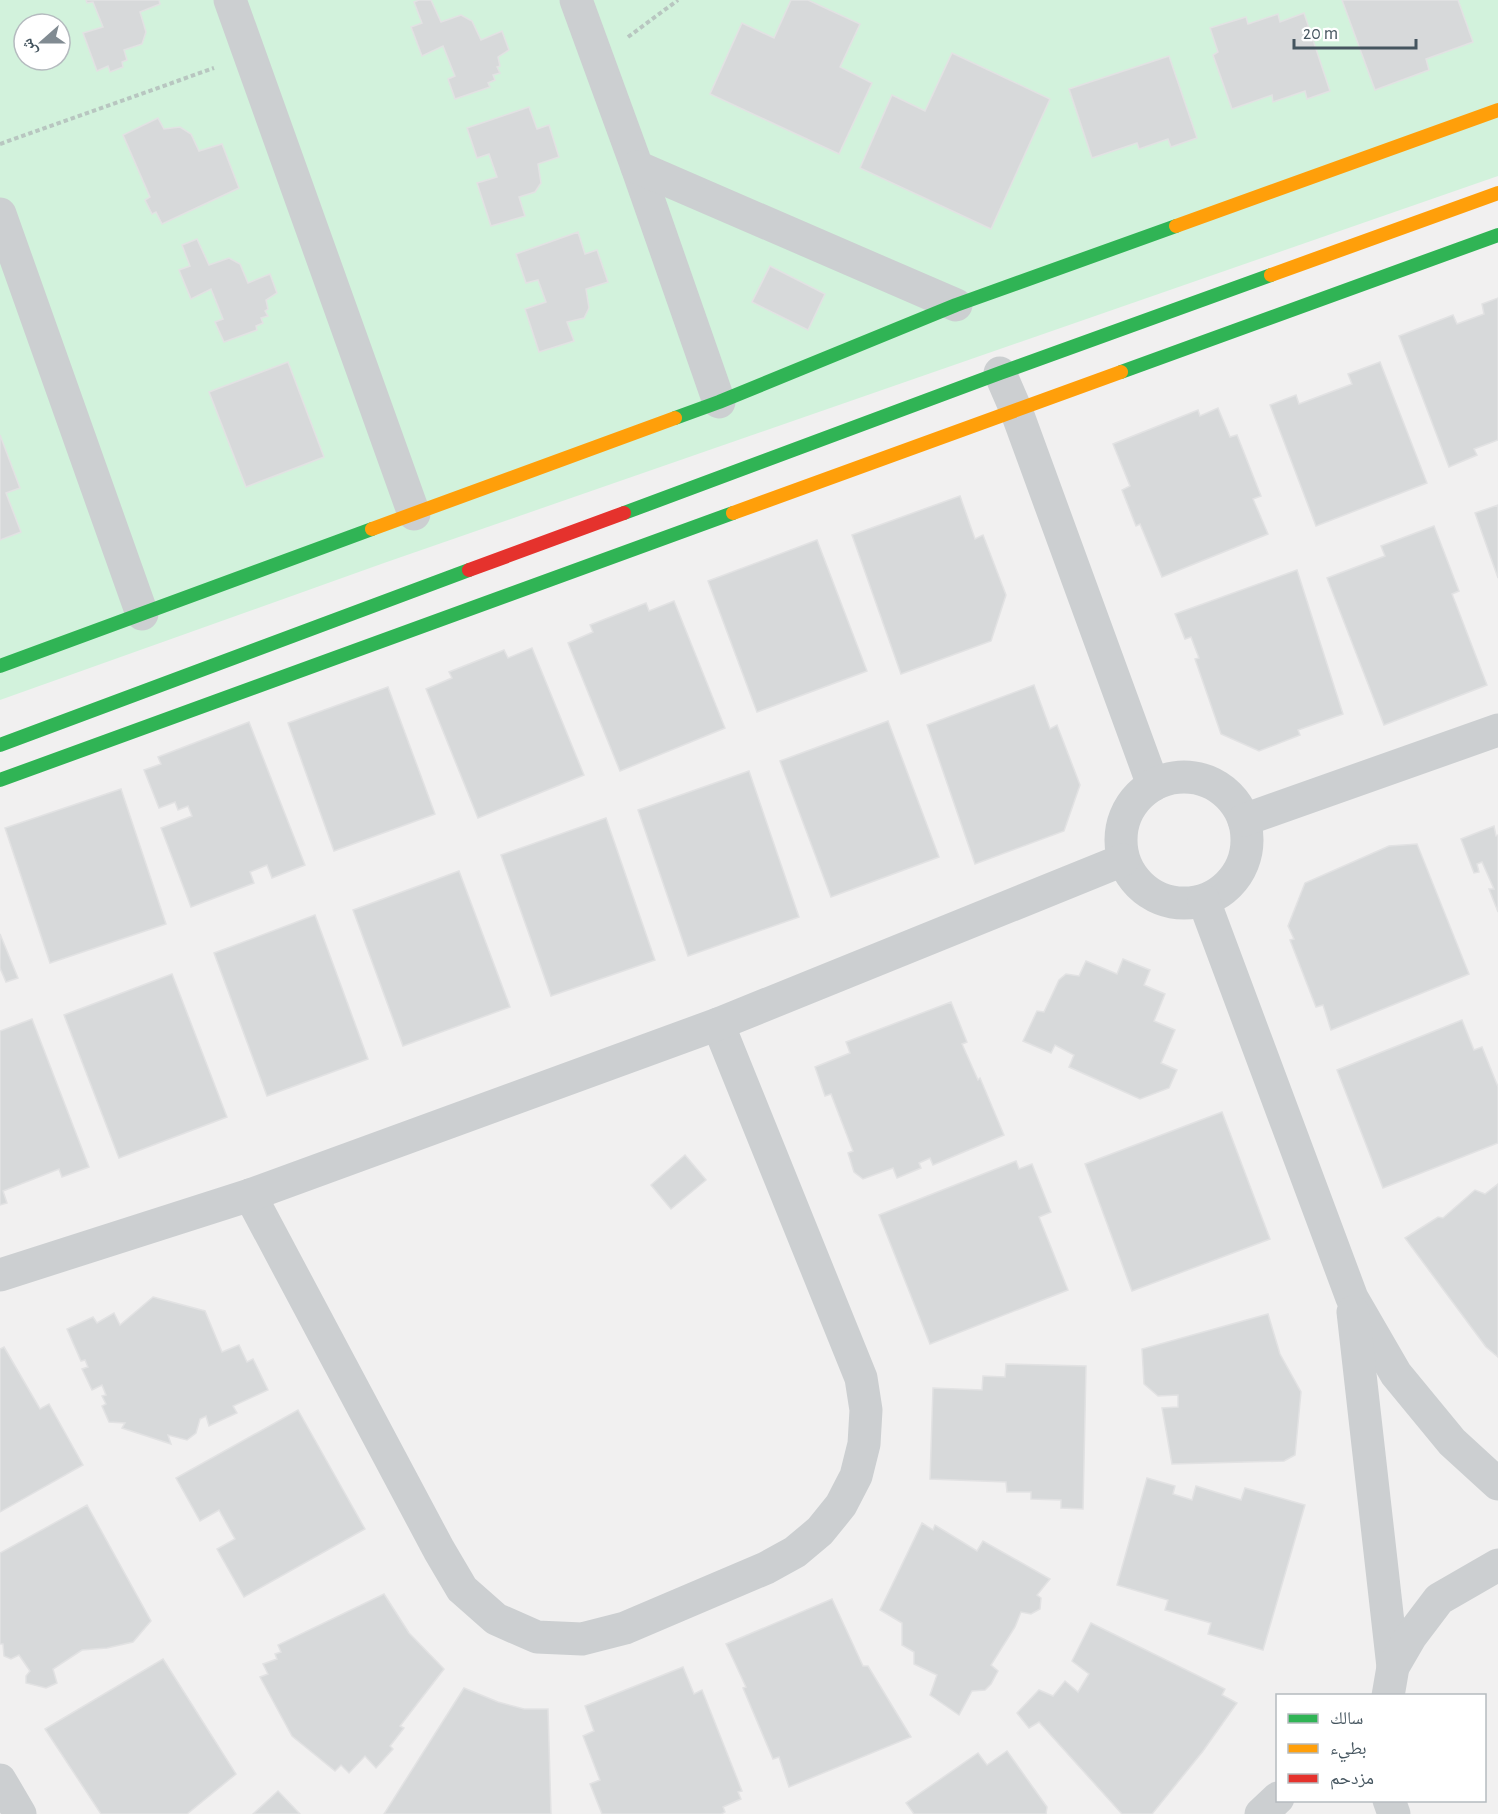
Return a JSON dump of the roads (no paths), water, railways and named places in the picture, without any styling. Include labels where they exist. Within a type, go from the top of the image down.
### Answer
[{"type":"street","points":[[230,0],[414,514]]},
{"type":"street","points":[[576,0],[638,168],[719,402]]},
{"type":"street","points":[[0,666],[719,402],[956,305],[1498,110]]},
{"type":"street","points":[[638,168],[956,305]]},
{"type":"street","points":[[0,745],[1000,374],[1498,193]]},
{"type":"street","points":[[0,214],[142,614]]},
{"type":"street","points":[[0,780],[1498,235]]},
{"type":"street","points":[[1000,374],[1016,410],[1153,785]]},
{"type":"street","points":[[1244,820],[1498,730]]},
{"type":"street","points":[[1184,777],[1203,779],[1221,789],[1235,802],[1244,820],[1248,840],[1245,860],[1236,878],[1222,892],[1204,901],[1184,904],[1156,897],[1147,892],[1133,878],[1123,860],[1121,840],[1123,820],[1132,803],[1146,789],[1164,779],[1184,777]]},
{"type":"street","points":[[0,1275],[250,1195],[718,1024],[1123,860]]},
{"type":"street","points":[[1204,901],[1352,1298],[1396,1374],[1452,1442],[1498,1484]]},
{"type":"street","points":[[250,1195],[462,1589],[496,1619],[537,1636],[582,1639],[625,1628],[766,1568],[795,1552],[820,1531],[840,1505],[856,1476],[864,1444],[866,1410],[861,1378],[718,1024]]},
{"type":"street","points":[[1352,1298],[1388,1687]]},
{"type":"street","points":[[1388,1687],[1411,1636],[1439,1599],[1498,1565]]},
{"type":"street","points":[[0,1780],[20,1814]]},
{"type":"street","points":[[1261,1814],[1276,1800]]}]
